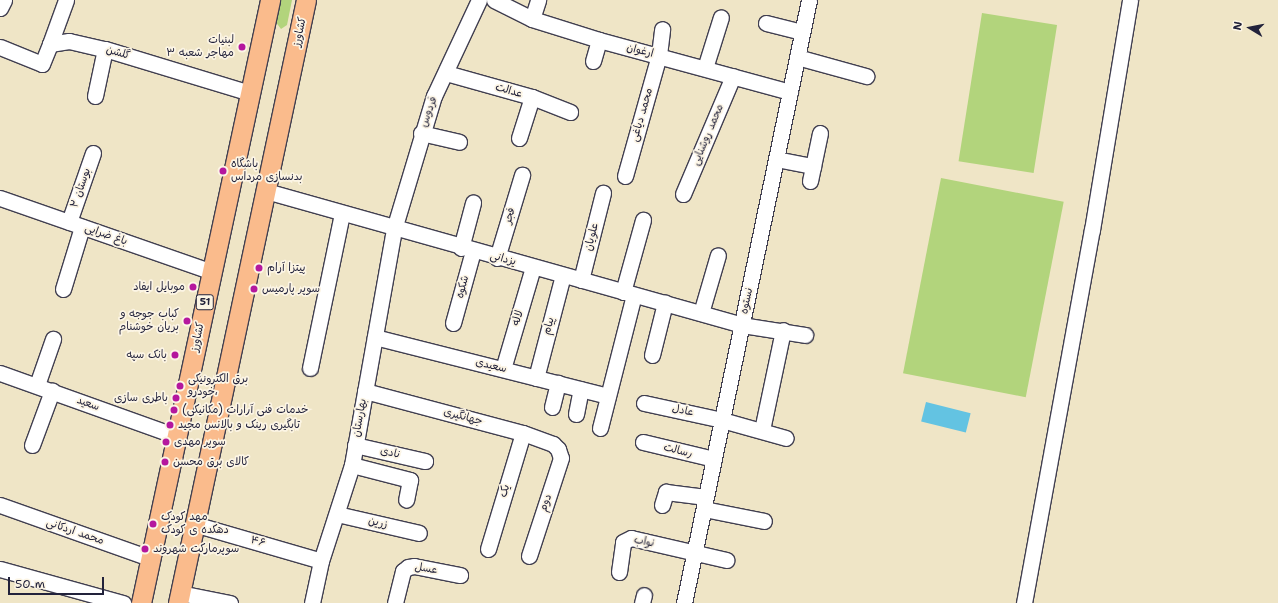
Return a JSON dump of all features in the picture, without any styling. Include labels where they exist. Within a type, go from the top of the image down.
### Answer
[{"type":"main road","name":"کشاورز","points":[[140,603],[270,0]]},
{"type":"main road","name":"کشاورز","points":[[179,598],[306,0]]},
{"type":"street","points":[[0,8],[4,0]]},
{"type":"street","points":[[0,47],[42,64],[66,0]]},
{"type":"street","name":"فردوس","points":[[394,229],[421,134],[434,96],[479,0]]},
{"type":"street","name":"ارغوان","points":[[494,0],[532,19],[599,40],[659,55],[790,92]]},
{"type":"street","points":[[532,19],[538,0]]},
{"type":"street","name":"نستوه","points":[[684,603],[809,0]]},
{"type":"street","points":[[1024,603],[1092,230],[1130,0]]},
{"type":"street","points":[[705,68],[721,17]]},
{"type":"street","points":[[766,23],[802,32]]},
{"type":"street","name":"محمد دیاغی","points":[[625,176],[659,55],[662,29]]},
{"type":"street","points":[[593,61],[599,40]]},
{"type":"street","name":"گلشن","points":[[50,44],[69,41],[105,49],[250,92]]},
{"type":"street","points":[[95,96],[105,49]]},
{"type":"street","points":[[797,57],[866,76]]},
{"type":"street","name":"عدالت","points":[[446,73],[532,97],[520,138]]},
{"type":"street","name":"محمد روشنایی","points":[[683,194],[733,76]]},
{"type":"street","points":[[532,97],[570,112]]},
{"type":"street","points":[[421,134],[459,142]]},
{"type":"street","points":[[810,181],[820,134]]},
{"type":"street","name":"بوستان ۲","points":[[63,289],[75,224],[93,153]]},
{"type":"street","points":[[776,159],[813,166]]},
{"type":"street","name":"فجر","points":[[497,258],[522,175]]},
{"type":"street","name":"یزدانی","points":[[266,191],[394,229],[701,313],[742,326],[783,330],[805,335]]},
{"type":"street","name":"علویان","points":[[581,280],[603,193]]},
{"type":"street","name":"باغ ضرایی","points":[[0,198],[212,272]]},
{"type":"street","name":"شکوه","points":[[453,323],[467,249],[473,203]]},
{"type":"street","points":[[310,368],[342,213]]},
{"type":"street","points":[[600,428],[608,396],[643,220]]},
{"type":"street","name":"بهارستان","points":[[312,603],[322,561],[352,465],[394,229]]},
{"type":"street","points":[[701,313],[718,255]]},
{"type":"street","name":"لاله","points":[[503,369],[533,267]]},
{"type":"street","name":"پیام","points":[[536,378],[563,275]]},
{"type":"street","points":[[652,355],[665,303]]},
{"type":"street","points":[[762,430],[783,330]]},
{"type":"street","name":"سعیدی","points":[[375,337],[608,396]]},
{"type":"street","points":[[37,385],[53,339]]},
{"type":"street","name":"سعید","points":[[0,373],[176,436]]},
{"type":"street","points":[[552,407],[558,383]]},
{"type":"street","points":[[576,414],[581,389]]},
{"type":"street","points":[[32,445],[52,391]]},
{"type":"street","name":"جهانگیری","points":[[365,391],[523,433],[553,444],[558,449]]},
{"type":"street","name":"عادل","points":[[644,403],[722,420],[762,430],[786,438]]},
{"type":"street","name":"یک","points":[[488,549],[523,433]]},
{"type":"street","name":"رسالت","points":[[643,442],[714,459]]},
{"type":"street","name":"نادی","points":[[355,444],[426,461]]},
{"type":"street","name":"دوم","points":[[529,556],[561,458],[558,449]]},
{"type":"street","points":[[352,465],[410,480],[406,500]]},
{"type":"street","points":[[662,505],[666,492],[764,520]]},
{"type":"street","name":"محمد اردکانی","points":[[0,505],[150,558]]},
{"type":"street","name":"زرین","points":[[337,514],[419,532]]},
{"type":"street","name":"۴۶","points":[[194,524],[322,561]]},
{"type":"street","name":"نواب","points":[[618,572],[625,539],[631,538],[695,553]]},
{"type":"street","points":[[695,553],[726,560]]},
{"type":"street","name":"عسل","points":[[395,603],[403,571],[408,567],[414,566],[460,576]]},
{"type":"street","points":[[0,569],[123,603]]},
{"type":"street","points":[[179,598],[230,603]]},
{"type":"green space","points":[[280,0],[292,0],[287,25],[281,29],[275,21]]},
{"type":"green space","points":[[982,13],[1057,25],[1034,173],[959,161]]},
{"type":"green space","points":[[941,178],[1064,202],[1026,397],[903,373]]},
{"type":"water","points":[[926,402],[971,413],[966,433],[921,421]]},
{"type":"place","name":"لبنیات مهاجر شعبه ۳","points":[[242,47]]},
{"type":"place","name":"باشگاه بدنسازی مرداس","points":[[223,171]]},
{"type":"place","name":"پیتزا آرام","points":[[259,268]]},
{"type":"place","name":"موبایل ایفاد","points":[[193,287]]},
{"type":"place","name":"سوپر پارمیس","points":[[254,289]]},
{"type":"place","name":"کباب جوجه و بریان خوشنام","points":[[187,321]]},
{"type":"place","name":"بانک سپه","points":[[175,355]]},
{"type":"place","name":"برق الکترونیکی خودرو،","points":[[180,386]]},
{"type":"place","name":"باطری سازی","points":[[176,398]]},
{"type":"place","name":"خدمات فنی آرارات (مکانیکی)","points":[[174,410]]},
{"type":"place","name":"تابگیری رینک و بالانس مجید","points":[[170,425]]},
{"type":"place","name":"سوپر مهدی","points":[[166,442]]},
{"type":"place","name":"کالای برق محسن","points":[[165,462]]},
{"type":"place","name":"مهد کودک دهکده ی کودک","points":[[153,524]]},
{"type":"place","name":"سوپرمارکت شهروند","points":[[145,549]]}]
